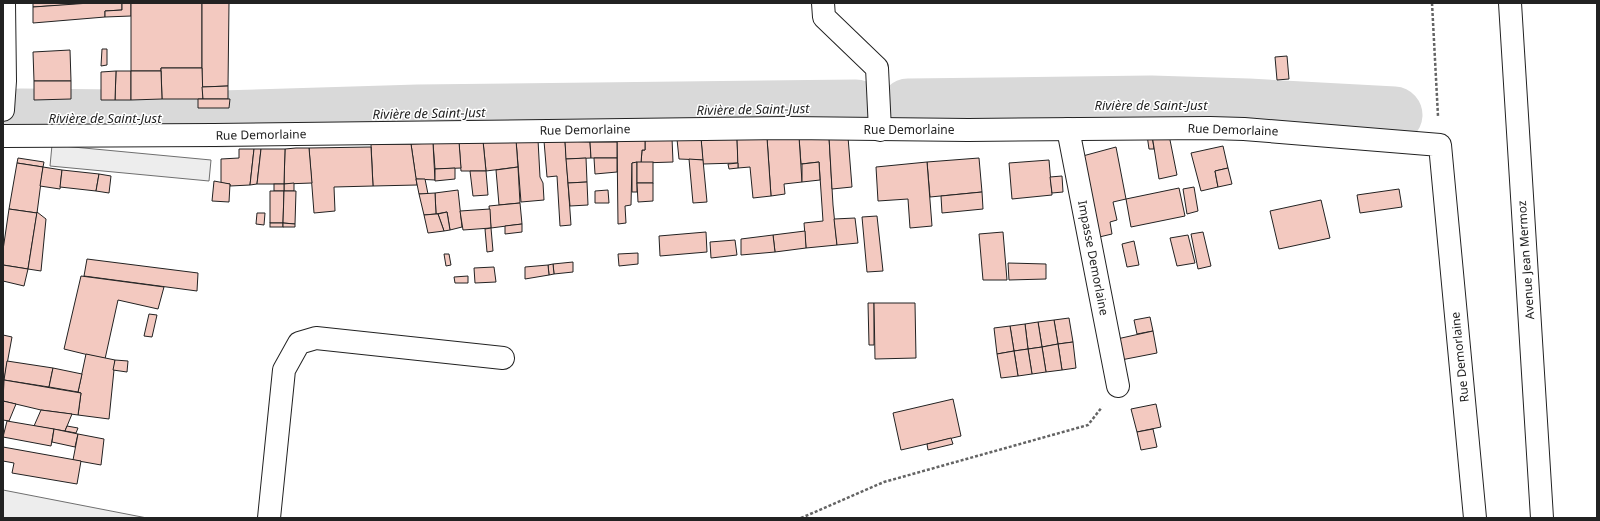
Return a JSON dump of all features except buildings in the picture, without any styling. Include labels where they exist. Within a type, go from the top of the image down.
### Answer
[{"type":"street","points":[[3,106],[4,3]]},
{"type":"street","points":[[823,3],[824,17],[877,68],[880,130]]},
{"type":"street","name":"Avenue Jean Mermoz","points":[[1510,3],[1542,518]]},
{"type":"street","name":"Rue Demorlaine","points":[[3,136],[789,128],[880,130],[1237,129],[1440,145],[1476,518]]},
{"type":"street","name":"Impasse Demorlaine","points":[[1068,129],[1118,386]]},
{"type":"street","points":[[269,518],[284,370],[299,343],[316,338],[503,358]]},
{"type":"path","points":[[1432,3],[1440,145]]},
{"type":"path","points":[[801,518],[884,482],[1088,425],[1118,386]]},
{"type":"shaded area","points":[[52,145],[211,160],[209,181],[50,166]]},
{"type":"shaded area","points":[[3,490],[147,518],[3,518]]},
{"type":"waterway","name":"Rivière de Saint-Just","points":[[908,107],[1151,104],[1248,107],[1394,115]]},
{"type":"waterway","name":"Rivière de Saint-Just","points":[[3,118],[221,119],[418,113],[856,108]]}]
